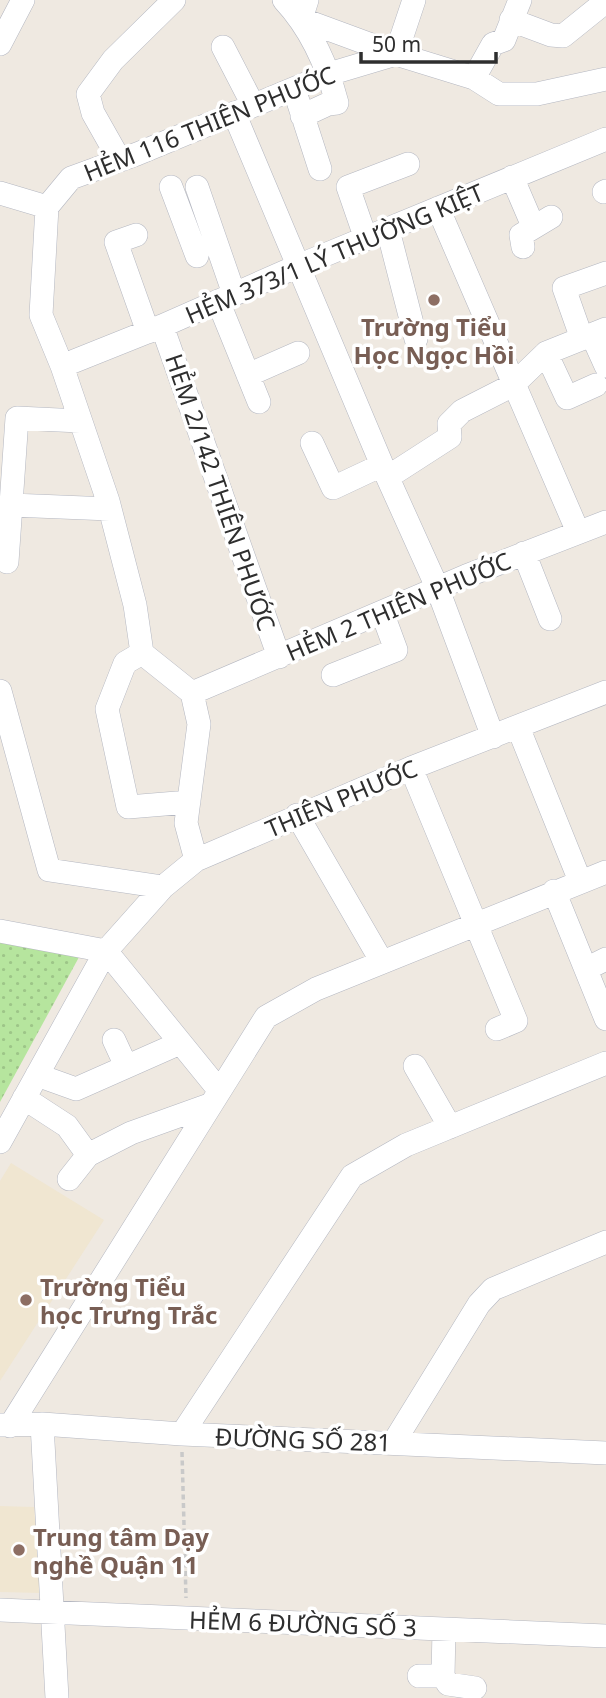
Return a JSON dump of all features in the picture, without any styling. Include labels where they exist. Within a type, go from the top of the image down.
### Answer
[{"type":"street","points":[[0,44],[23,0]]},
{"type":"street","points":[[119,159],[93,113],[88,94],[113,60],[174,0]]},
{"type":"street","points":[[284,0],[396,54],[474,78],[499,94],[537,94],[606,79]]},
{"type":"street","points":[[396,54],[414,0]]},
{"type":"street","points":[[474,78],[493,44],[504,40],[515,10],[551,35],[563,36],[603,0]]},
{"type":"street","points":[[302,116],[328,104],[337,103],[304,9]]},
{"type":"street","points":[[223,47],[298,266],[385,471],[438,587],[493,737]]},
{"type":"street","name":"HẺM 116 THIÊN PHƯỚC","points":[[47,207],[71,178],[329,74],[396,54]]},
{"type":"street","points":[[294,88],[320,169]]},
{"type":"street","name":"HẺM 373/1 LÝ THƯỜNG KIỆT","points":[[62,366],[606,139]]},
{"type":"street","points":[[366,239],[348,187],[408,164]]},
{"type":"street","points":[[512,177],[542,221],[521,235],[523,247]]},
{"type":"street","points":[[171,187],[183,221],[187,259],[219,249]]},
{"type":"street","points":[[197,187],[219,249],[226,298],[248,375],[259,402]]},
{"type":"street","points":[[0,193],[47,207],[41,316],[62,366],[110,509],[135,605],[142,653],[191,693],[199,724],[186,823],[196,860]]},
{"type":"street","points":[[438,208],[579,532]]},
{"type":"street","points":[[183,221],[206,213]]},
{"type":"street","points":[[388,230],[416,340]]},
{"type":"street","name":"HẺM 2/142 THIÊN PHƯỚC","points":[[136,235],[116,242],[155,329],[279,657]]},
{"type":"street","points":[[546,354],[567,398],[601,376],[593,334],[564,288],[606,273]]},
{"type":"street","points":[[312,443],[333,488],[385,471],[450,437],[449,424],[462,411],[513,384],[546,354],[593,334]]},
{"type":"street","points":[[248,375],[298,354]]},
{"type":"street","points":[[7,562],[17,418],[80,421]]},
{"type":"street","points":[[11,505],[110,509]]},
{"type":"street","name":"HẺM 2 THIÊN PHƯỚC","points":[[191,693],[438,587],[606,522]]},
{"type":"street","points":[[524,553],[550,619]]},
{"type":"street","points":[[333,675],[396,650],[382,612]]},
{"type":"street","points":[[142,653],[125,663],[107,709],[128,807],[189,802]]},
{"type":"street","points":[[0,691],[49,870],[163,887]]},
{"type":"street","name":"THIÊN PHƯỚC","points":[[0,1142],[106,951],[163,887],[196,860],[411,768],[606,692]]},
{"type":"street","points":[[519,727],[580,881]]},
{"type":"street","points":[[411,768],[516,1021],[497,1029]]},
{"type":"street","points":[[297,815],[382,962]]},
{"type":"street","points":[[5,1426],[266,1017],[316,989],[606,872]]},
{"type":"street","points":[[554,891],[596,964],[606,1019]]},
{"type":"street","points":[[0,932],[106,951],[180,1043],[214,1097]]},
{"type":"street","points":[[114,1040],[126,1066]]},
{"type":"street","points":[[37,1075],[76,1089],[180,1043]]},
{"type":"street","points":[[182,1433],[352,1176],[406,1145],[606,1063]]},
{"type":"street","points":[[415,1066],[450,1127]]},
{"type":"street","points":[[69,1179],[88,1155],[214,1097]]},
{"type":"street","points":[[24,1098],[67,1126],[88,1155]]},
{"type":"street","points":[[394,1443],[479,1304],[493,1289],[606,1242]]},
{"type":"street","points":[[42,1424],[57,1698]]},
{"type":"street","name":"ĐƯỜNG SỐ 281","points":[[5,1426],[42,1424],[606,1453]]},
{"type":"street","name":"HẺM 6 ĐƯỜNG SỐ 3","points":[[0,1610],[606,1636]]},
{"type":"street","points":[[444,1629],[443,1676],[448,1684],[475,1688]]},
{"type":"street","points":[[419,1676],[443,1676]]},
{"type":"path","points":[[182,1433],[186,1618]]},
{"type":"shaded area","name":"Trường Tiểu học Trưng Trắc","points":[[11,1163],[104,1220],[0,1381],[0,1181]]},
{"type":"shaded area","name":"Trung tâm Dạy nghề Quận 11","points":[[0,1506],[34,1507],[41,1593],[0,1592]]},
{"type":"green space","points":[[0,938],[84,948],[0,1102]]},
{"type":"place","name":"Trường Tiểu Học Ngọc Hồi","points":[[434,300]]},
{"type":"place","name":"Trường Tiểu học Trưng Trắc","points":[[26,1300]]},
{"type":"place","name":"Trung tâm Dạy nghề Quận 11","points":[[19,1550]]}]
